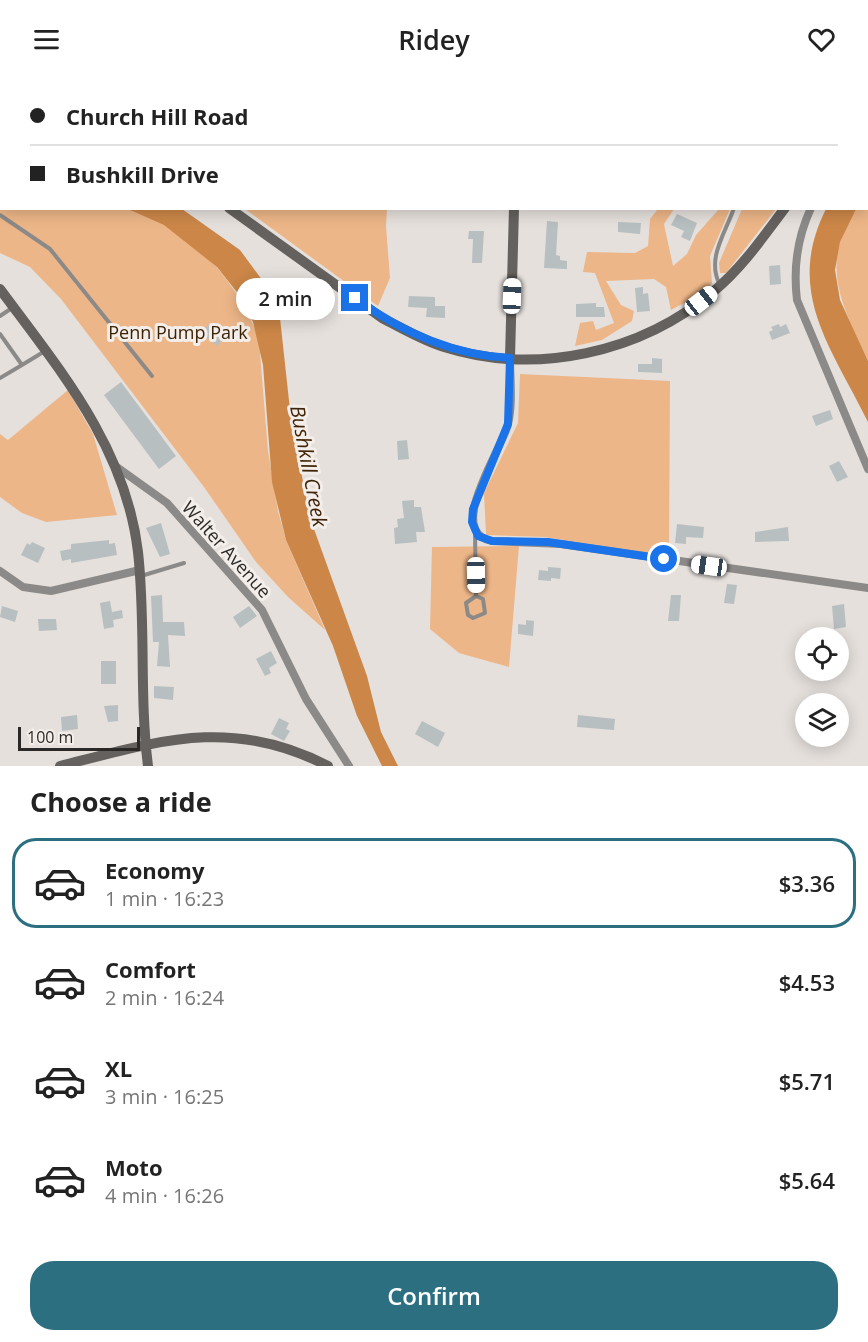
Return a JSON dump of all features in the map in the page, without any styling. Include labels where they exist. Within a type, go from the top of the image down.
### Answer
[{"type":"main road","points":[[232,210],[382,318],[454,350],[510,358],[562,358],[617,345],[664,325],[720,286],[741,265],[783,210]]},
{"type":"main road","points":[[510,358],[514,210]]},
{"type":"main road","points":[[0,289],[88,410],[114,465],[133,527],[140,573],[145,745],[148,766]]},
{"type":"main road","points":[[60,766],[188,737],[228,736],[256,739],[304,754],[328,766]]},
{"type":"street","points":[[810,210],[797,249],[795,275],[798,300],[868,469]]},
{"type":"street","points":[[510,358],[508,424],[474,502],[472,516],[475,532],[481,538],[492,541],[561,544],[868,588]]},
{"type":"street","name":"Walter Avenue","points":[[114,465],[167,504],[262,610],[306,699],[349,766]]},
{"type":"street","points":[[0,571],[23,587],[51,591],[140,573]]},
{"type":"lane","points":[[720,286],[714,274],[713,263],[733,210]]},
{"type":"lane","points":[[0,215],[50,249],[152,376]]},
{"type":"lane","points":[[0,316],[13,307]]},
{"type":"lane","points":[[0,334],[22,365]]},
{"type":"lane","points":[[0,378],[45,350]]},
{"type":"lane","points":[[475,532],[476,596]]},
{"type":"lane","points":[[140,573],[184,563]]},
{"type":"lane","points":[[476,596],[483,599],[486,606],[485,613],[473,618],[465,609],[466,603],[476,596]]},
{"type":"green space","name":"Penn Pump Park","points":[[0,210],[132,210],[151,216],[172,228],[192,242],[210,260],[240,299],[259,341],[268,451],[278,511],[286,540],[325,630],[288,597],[256,562],[204,487],[61,299],[30,267],[0,253]]},
{"type":"green space","points":[[246,210],[387,210],[390,278],[378,306]]},
{"type":"green space","points":[[657,210],[673,210],[664,224],[673,266],[687,254],[696,235],[718,210],[730,210],[710,256],[712,283],[706,291],[671,310],[666,287],[654,279],[606,281],[621,305],[634,311],[632,321],[602,340],[575,346],[580,323],[593,321],[596,330],[614,323],[595,273],[583,272],[587,252],[635,253],[648,246],[650,219]]},
{"type":"green space","points":[[742,210],[775,210],[726,273],[720,273],[719,263]]},
{"type":"green space","points":[[855,210],[868,210],[868,361],[850,322],[838,285],[838,248]]},
{"type":"green space","points":[[520,374],[670,381],[669,556],[544,537],[486,535],[484,493],[518,423]]},
{"type":"green space","points":[[68,390],[93,434],[117,515],[46,522],[22,513],[0,497],[0,434],[8,440]]},
{"type":"green space","points":[[519,546],[509,667],[459,653],[430,629],[432,547]]},
{"type":"shaded area","points":[[130,210],[183,210],[240,250],[268,288],[275,302],[280,318],[291,419],[310,518],[367,676],[381,732],[398,766],[382,766],[357,716],[333,646],[286,540],[272,482],[263,365],[253,322],[240,296],[217,267],[164,225]]},
{"type":"shaded area","points":[[826,210],[856,210],[840,242],[835,270],[840,300],[868,361],[868,422],[828,344],[818,319],[811,293],[810,267],[814,239]]},
{"type":"building","points":[[677,214],[697,223],[690,241],[681,237],[684,231],[671,225]]},
{"type":"building","points":[[547,221],[558,222],[556,255],[560,256],[560,260],[567,261],[567,269],[544,268]]},
{"type":"building","points":[[618,222],[641,223],[640,234],[618,232]]},
{"type":"building","points":[[469,231],[484,231],[482,263],[472,263],[473,239],[468,239]]},
{"type":"building","points":[[780,265],[781,284],[770,285],[769,266]]},
{"type":"building","points":[[643,287],[643,294],[648,293],[650,311],[637,312],[635,288]]},
{"type":"building","points":[[409,296],[435,297],[435,306],[445,306],[445,318],[426,317],[427,308],[408,307]]},
{"type":"building","points":[[596,303],[596,307],[604,307],[605,317],[576,317],[576,304]]},
{"type":"building","points":[[209,324],[224,338],[217,346],[201,333]]},
{"type":"building","points":[[779,324],[780,327],[786,324],[790,333],[772,340],[769,332],[773,330],[771,327]]},
{"type":"building","points":[[652,358],[662,359],[662,373],[638,372],[638,364],[652,364]]},
{"type":"building","points":[[121,382],[176,456],[159,469],[104,395]]},
{"type":"building","points":[[830,410],[833,419],[816,426],[812,416]]},
{"type":"building","points":[[407,440],[409,459],[398,460],[397,441]]},
{"type":"building","points":[[839,461],[848,477],[837,482],[829,466]]},
{"type":"building","points":[[414,500],[414,507],[421,507],[425,532],[416,532],[417,542],[395,544],[394,528],[398,527],[397,519],[404,518],[402,501]]},
{"type":"building","points":[[161,523],[170,554],[160,557],[146,528]]},
{"type":"building","points":[[677,524],[704,527],[703,538],[686,537],[686,544],[675,543]]},
{"type":"building","points":[[788,527],[789,541],[755,542],[755,532]]},
{"type":"building","points":[[109,540],[109,544],[115,543],[117,555],[71,563],[71,559],[62,561],[60,551],[71,549],[71,544]]},
{"type":"building","points":[[32,542],[45,548],[38,563],[21,555],[27,543],[30,545]]},
{"type":"building","points":[[548,567],[561,568],[560,579],[538,580],[539,570],[548,571]]},
{"type":"building","points":[[727,584],[737,585],[734,604],[724,603]]},
{"type":"building","points":[[162,595],[163,622],[184,622],[185,636],[168,635],[170,667],[157,666],[159,642],[153,642],[151,596]]},
{"type":"building","points":[[671,595],[681,595],[679,621],[668,621]]},
{"type":"building","points":[[110,601],[112,612],[122,610],[123,618],[113,620],[114,627],[104,629],[100,603]]},
{"type":"building","points":[[844,604],[846,627],[834,627],[832,606]]},
{"type":"building","points":[[2,606],[18,611],[15,622],[0,617]]},
{"type":"building","points":[[249,606],[257,616],[240,628],[233,617]]},
{"type":"building","points":[[38,619],[56,619],[57,630],[39,631]]},
{"type":"building","points":[[526,620],[534,621],[533,636],[518,634],[518,624],[526,625]]},
{"type":"building","points":[[271,651],[277,663],[269,668],[271,673],[265,676],[256,659]]},
{"type":"building","points":[[101,661],[116,661],[116,684],[101,684]]},
{"type":"building","points":[[154,686],[174,687],[173,700],[154,698]]},
{"type":"building","points":[[118,705],[118,721],[108,722],[104,706]]},
{"type":"building","points":[[77,715],[78,729],[62,731],[61,717]]},
{"type":"building","points":[[578,715],[615,719],[614,730],[577,727]]},
{"type":"building","points":[[279,718],[289,723],[286,729],[290,731],[284,741],[271,734]]},
{"type":"building","points":[[422,721],[445,733],[438,747],[415,734]]},
{"type":"route","points":[[355,298],[382,318],[442,346],[471,354],[510,358],[508,424],[496,458],[474,502],[472,522],[478,536],[492,541],[548,542],[664,559]]},
{"type":"water label","name":"Bushkill Creek","points":[[309,466]]}]
